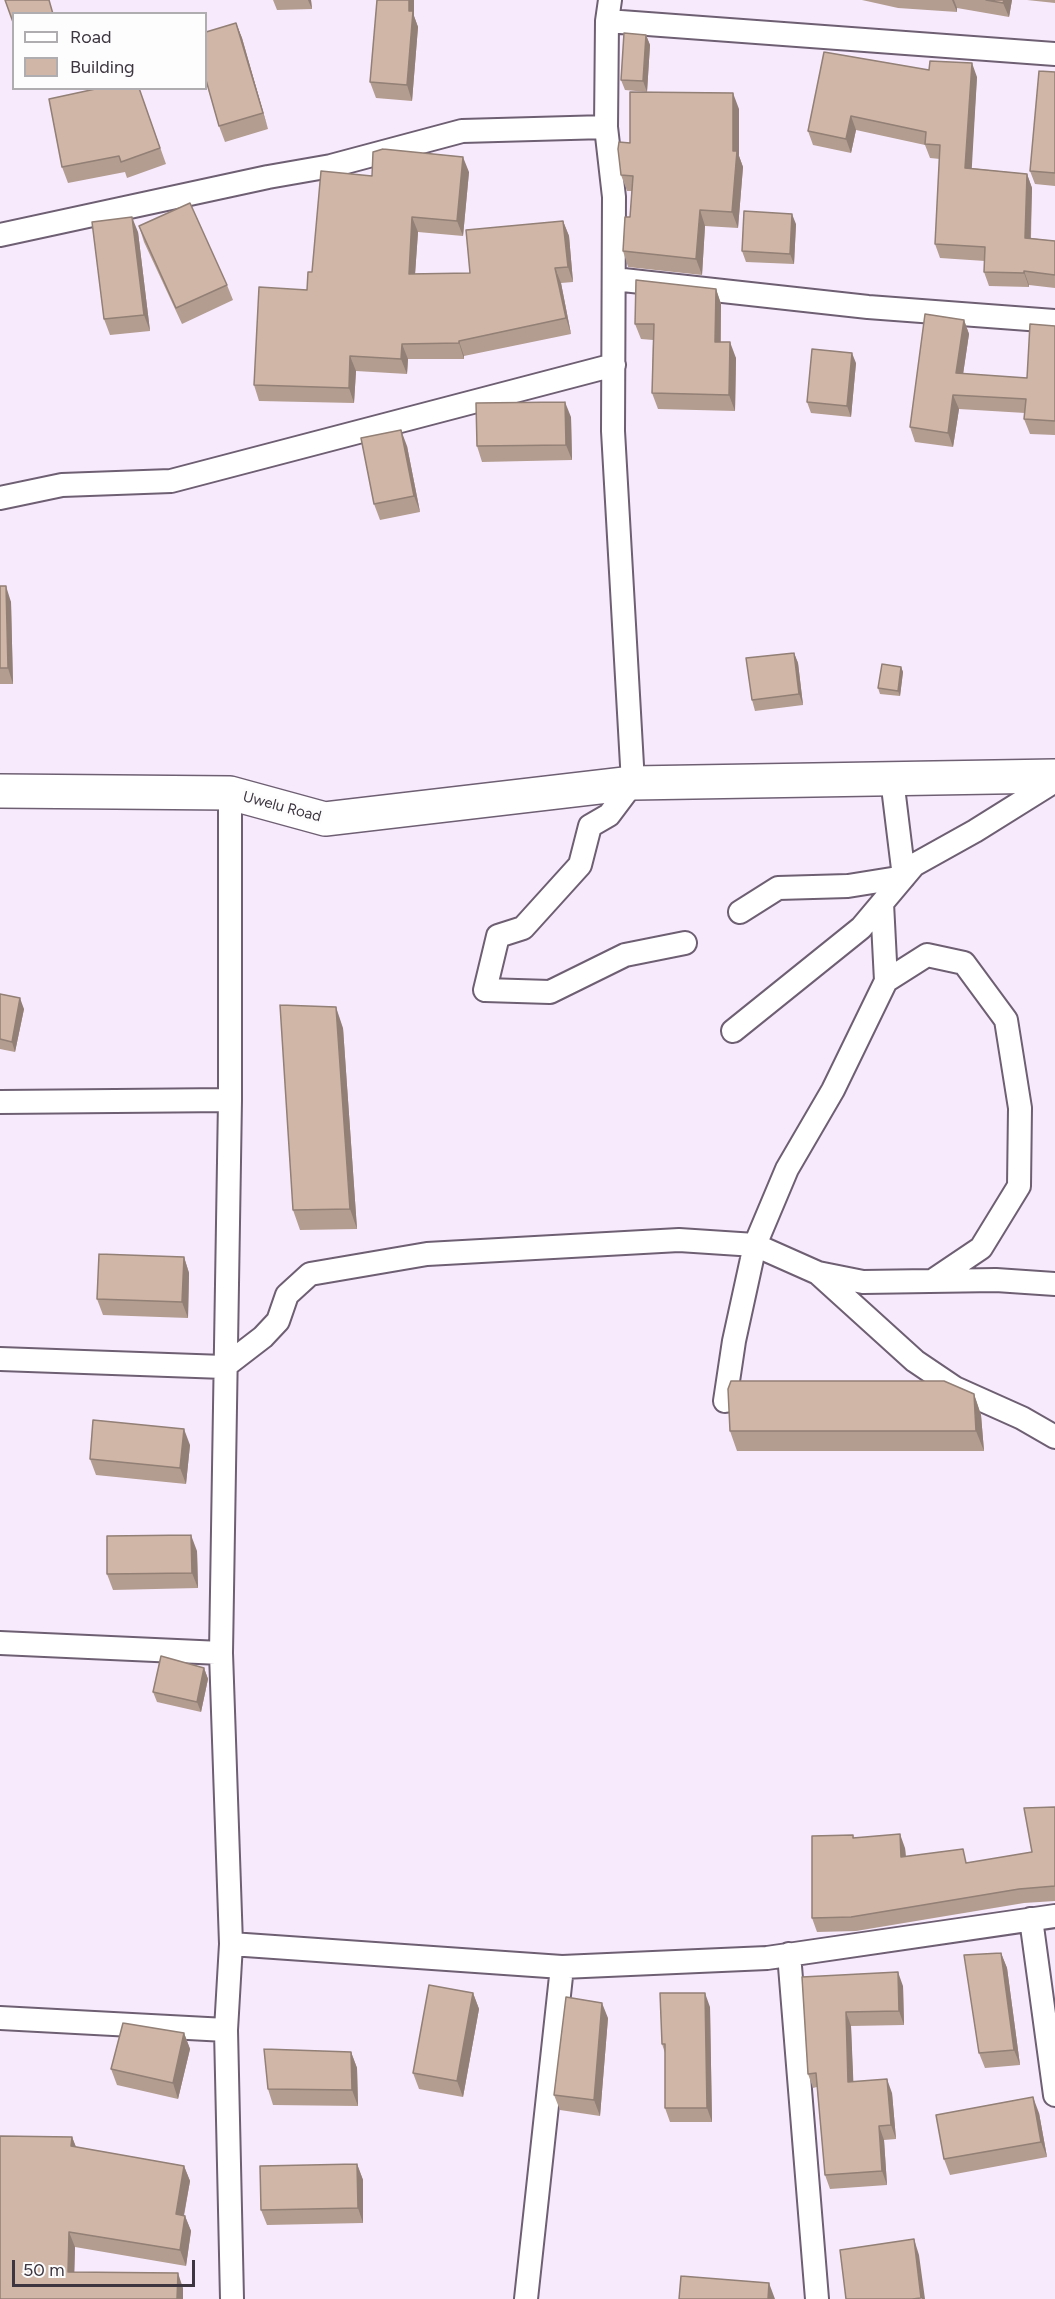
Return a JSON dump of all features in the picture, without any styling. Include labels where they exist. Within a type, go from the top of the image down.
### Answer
[{"type":"street","points":[[685,942],[625,955],[550,992],[485,990],[498,936],[523,928],[580,865],[590,826],[609,814],[633,783],[613,431],[614,197],[606,128],[608,10],[1055,54]]},
{"type":"street","points":[[0,235],[268,177],[331,166],[462,131],[606,128]]},
{"type":"street","points":[[614,279],[868,307],[1055,321]]},
{"type":"street","points":[[0,498],[62,485],[171,481],[614,365]]},
{"type":"street","name":"Uwelu Road","points":[[0,791],[230,793],[326,819],[633,783],[1055,776]]},
{"type":"street","points":[[892,778],[904,877]]},
{"type":"street","points":[[733,1031],[861,928],[914,865],[975,831],[1055,781]]},
{"type":"street","points":[[230,793],[230,1100],[224,1367],[222,1653],[231,1944],[226,2030],[232,2299]]},
{"type":"street","points":[[740,912],[778,888],[848,886],[904,877]]},
{"type":"street","points":[[724,1401],[734,1341],[755,1245],[787,1168],[833,1090],[886,981],[882,903]]},
{"type":"street","points":[[886,981],[927,956],[964,963],[1006,1020],[1020,1108],[1019,1186],[981,1248],[932,1281]]},
{"type":"street","points":[[0,1102],[230,1100]]},
{"type":"street","points":[[0,1359],[224,1367],[263,1337],[278,1321],[287,1295],[310,1274],[427,1254],[679,1240],[755,1245],[818,1272],[863,1282],[996,1280],[1055,1284]]},
{"type":"street","points":[[818,1272],[915,1360],[955,1388],[1023,1418],[1055,1437]]},
{"type":"street","points":[[0,1643],[222,1653]]},
{"type":"street","points":[[231,1944],[562,1967],[767,1958],[1055,1916]]},
{"type":"street","points":[[1031,1919],[1055,2095]]},
{"type":"street","points":[[789,1954],[817,2299]]},
{"type":"street","points":[[526,2299],[562,1967]]},
{"type":"street","points":[[0,2018],[226,2030]]},
{"type":"building","points":[[5,0],[49,0],[52,12],[12,12],[12,19]]},
{"type":"building","points":[[377,0],[409,0],[409,11],[413,11],[407,85],[370,82]]},
{"type":"building","points":[[986,0],[1004,0],[1003,3]]},
{"type":"building","points":[[236,23],[263,113],[219,126],[207,84],[207,32]]},
{"type":"building","points":[[624,33],[646,35],[643,81],[621,80]]},
{"type":"building","points":[[824,52],[929,70],[930,61],[972,63],[965,168],[1027,174],[1025,238],[1055,241],[1055,275],[1024,271],[1024,273],[984,272],[985,247],[935,244],[940,145],[925,144],[926,132],[851,116],[846,139],[808,131]]},
{"type":"building","points":[[1039,71],[1055,72],[1055,173],[1030,171]]},
{"type":"building","points":[[91,90],[140,90],[160,148],[121,162],[119,156],[62,167],[49,99]]},
{"type":"building","points":[[630,92],[733,93],[733,151],[737,151],[732,212],[700,210],[696,259],[623,251],[625,217],[630,217],[633,176],[621,175],[618,149],[619,142],[630,143]]},
{"type":"building","points":[[383,149],[463,157],[457,221],[412,217],[409,274],[470,273],[466,230],[563,221],[568,267],[555,268],[566,318],[459,341],[459,343],[402,344],[401,359],[350,356],[349,388],[254,385],[259,287],[307,290],[308,272],[312,272],[321,171],[372,176],[373,152]]},
{"type":"building","points":[[190,203],[227,285],[176,308],[139,226]]},
{"type":"building","points":[[744,211],[792,214],[790,254],[742,251]]},
{"type":"building","points":[[132,217],[144,315],[104,319],[92,222]]},
{"type":"building","points":[[636,280],[716,289],[715,342],[730,342],[729,395],[652,393],[654,324],[635,324]]},
{"type":"building","points":[[925,314],[964,320],[956,373],[1027,378],[1030,324],[1055,326],[1055,421],[1024,419],[1026,399],[953,395],[948,433],[910,427]]},
{"type":"building","points":[[812,349],[852,353],[847,406],[807,402]]},
{"type":"building","points":[[565,402],[566,445],[477,446],[476,403]]},
{"type":"building","points":[[401,430],[414,496],[374,504],[361,438]]},
{"type":"building","points":[[0,586],[6,586],[8,668],[0,668]]},
{"type":"building","points":[[794,653],[799,694],[752,700],[746,658]]},
{"type":"building","points":[[882,664],[901,667],[898,691],[878,688]]},
{"type":"building","points":[[0,994],[20,998],[12,1042],[0,1039]]},
{"type":"building","points":[[280,1005],[336,1007],[350,1209],[293,1210]]},
{"type":"building","points":[[99,1254],[184,1257],[182,1302],[97,1299]]},
{"type":"building","points":[[731,1381],[944,1381],[974,1394],[976,1431],[730,1431],[728,1389]]},
{"type":"building","points":[[93,1420],[184,1429],[180,1468],[90,1459]]},
{"type":"building","points":[[191,1535],[192,1573],[107,1574],[107,1536]]},
{"type":"building","points":[[161,1656],[204,1668],[197,1702],[153,1692]]},
{"type":"building","points":[[1055,1807],[1055,1886],[1019,1889],[851,1917],[812,1918],[812,1836],[853,1835],[853,1838],[900,1834],[901,1857],[963,1849],[966,1863],[1032,1852],[1024,1808]]},
{"type":"building","points":[[1001,1953],[1014,2050],[979,2053],[964,1955]]},
{"type":"building","points":[[898,1972],[899,2011],[846,2012],[848,2082],[887,2079],[891,2125],[879,2126],[882,2171],[825,2175],[816,2073],[808,2074],[802,1977]]},
{"type":"building","points":[[429,1985],[473,1993],[457,2081],[413,2073]]},
{"type":"building","points":[[660,1993],[705,1993],[707,2108],[665,2108],[665,2044],[662,2044]]},
{"type":"building","points":[[566,1997],[602,2003],[594,2100],[554,2095]]},
{"type":"building","points":[[123,2023],[184,2033],[173,2083],[111,2069]]},
{"type":"building","points":[[264,2049],[351,2052],[352,2090],[268,2089]]},
{"type":"building","points":[[1033,2097],[1041,2142],[944,2159],[936,2115]]},
{"type":"building","points":[[0,2136],[72,2137],[71,2146],[184,2166],[176,2214],[185,2216],[180,2250],[69,2232],[68,2272],[178,2273],[177,2299],[0,2299]]},
{"type":"building","points":[[357,2164],[358,2208],[261,2210],[260,2166]]},
{"type":"building","points":[[914,2239],[921,2298],[846,2299],[840,2250]]},
{"type":"building","points":[[681,2276],[769,2283],[768,2299],[679,2299]]}]
